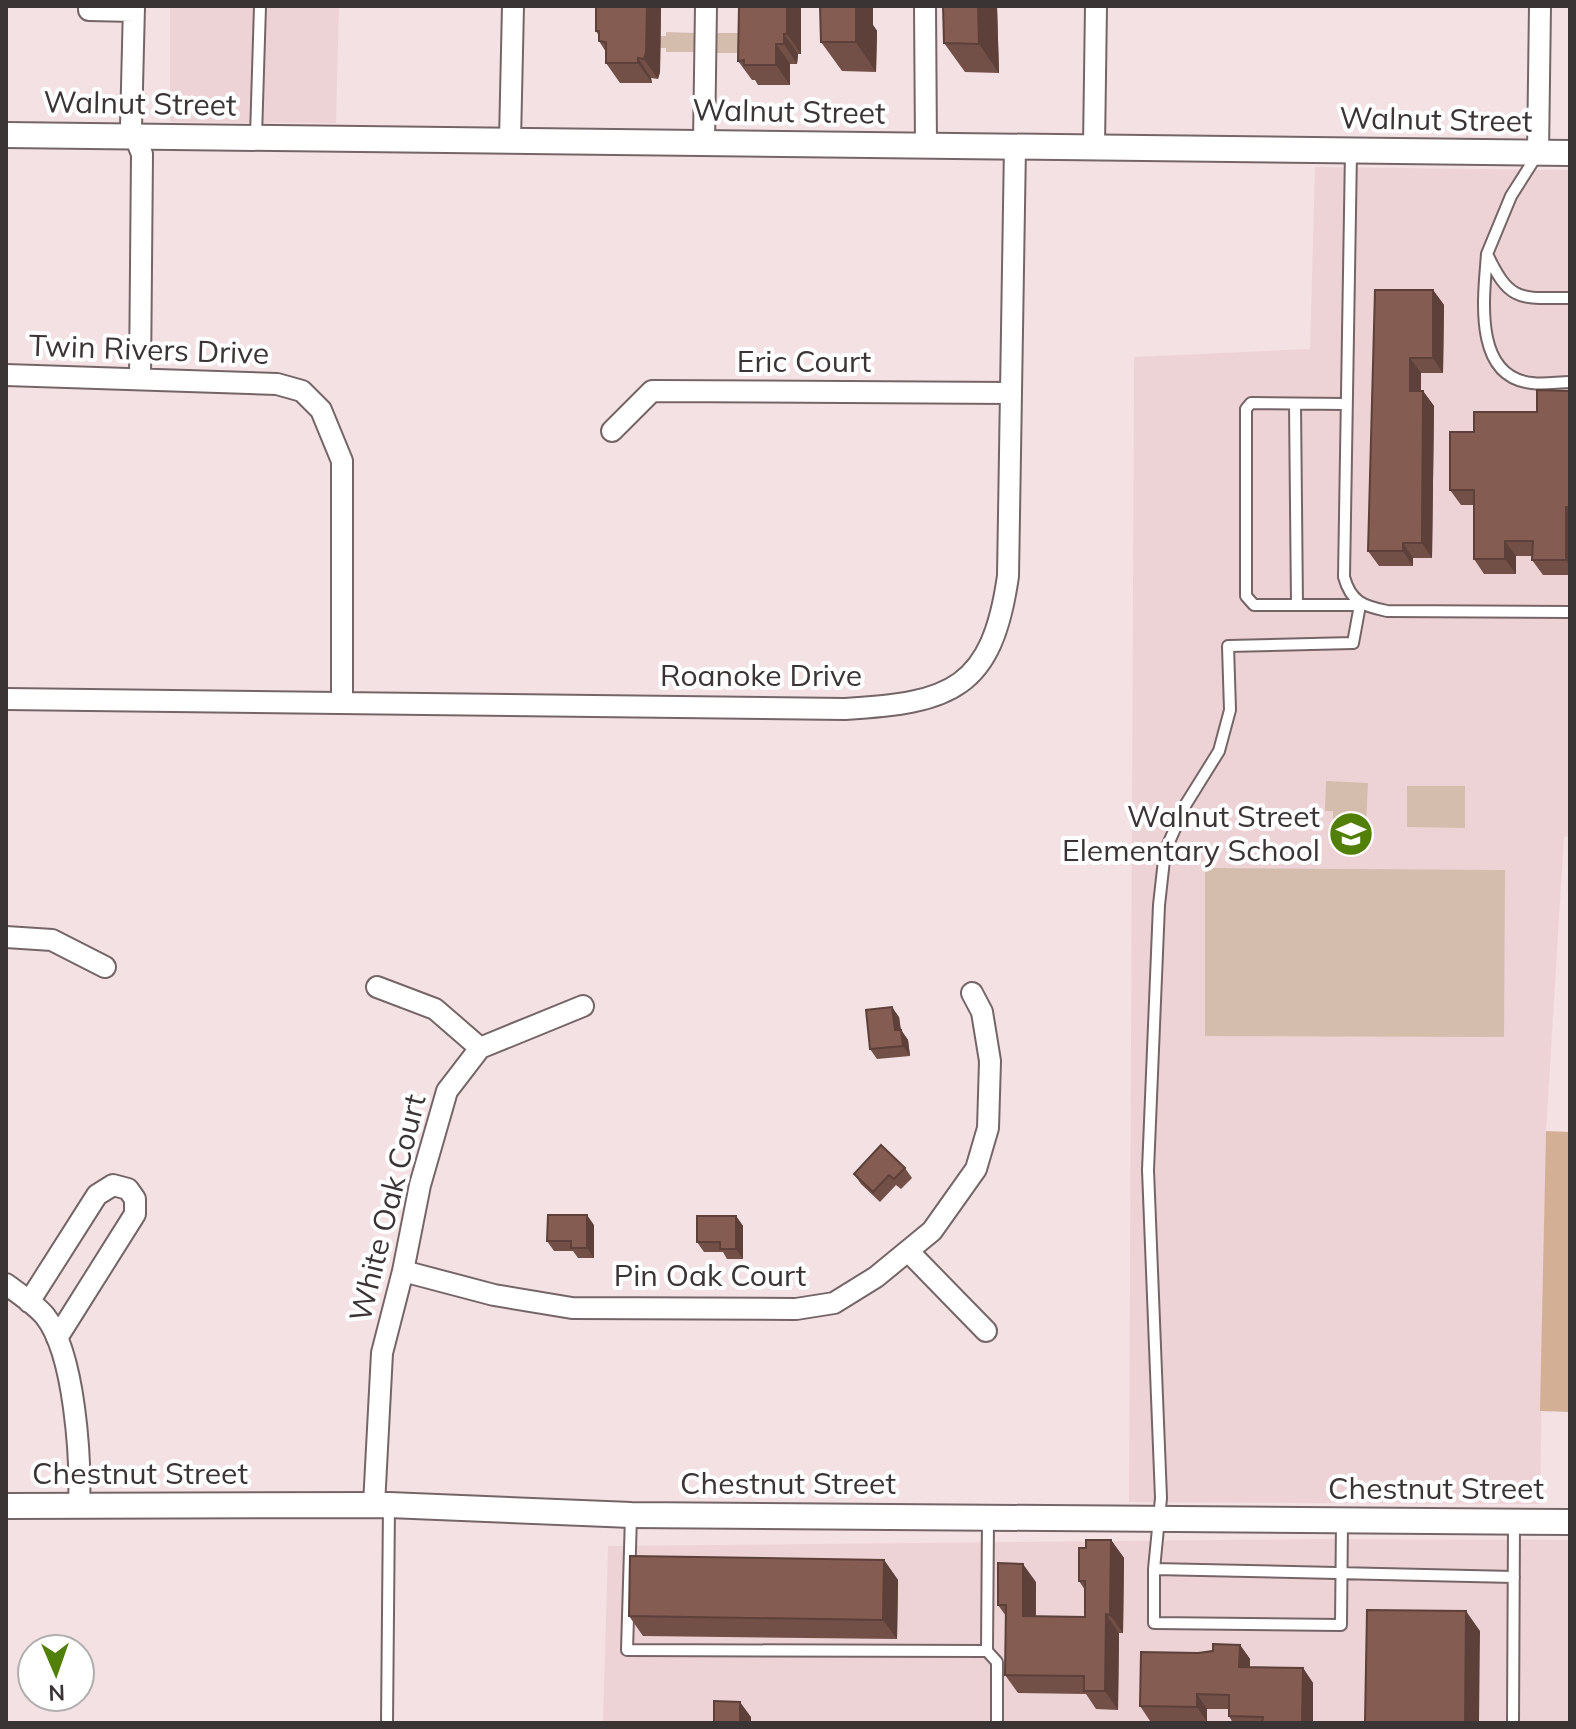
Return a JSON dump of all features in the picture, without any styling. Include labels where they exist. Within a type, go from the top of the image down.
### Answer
[{"type":"street","points":[[89,6],[89,10],[134,9],[131,127],[142,154],[140,379]]},
{"type":"street","points":[[510,140],[513,6]]},
{"type":"street","points":[[704,142],[706,6]]},
{"type":"street","points":[[925,6],[926,147]]},
{"type":"street","points":[[1094,146],[1096,6]]},
{"type":"street","points":[[1538,153],[1540,6]]},
{"type":"street","name":"Walnut Street","points":[[6,135],[1570,153]]},
{"type":"street","name":"Roanoke Drive","points":[[6,699],[845,709],[907,705],[952,688],[977,666],[1002,619],[1008,576],[1015,146]]},
{"type":"street","name":"Twin Rivers Drive","points":[[6,375],[277,384],[302,391],[321,410],[342,461],[345,496],[342,702]]},
{"type":"street","name":"Eric Court","points":[[612,431],[652,391],[1011,393]]},
{"type":"street","points":[[6,937],[52,940],[105,967]]},
{"type":"street","points":[[377,987],[435,1009],[480,1048],[583,1006]]},
{"type":"street","name":"Pin Oak Court","points":[[403,1271],[494,1295],[572,1308],[796,1309],[834,1303],[876,1277],[932,1231],[976,1169],[988,1128],[990,1061],[982,1012],[972,993]]},
{"type":"street","name":"White Oak Court","points":[[382,1505],[382,1353],[420,1185],[447,1091],[480,1048]]},
{"type":"street","points":[[29,1302],[97,1195],[113,1185],[128,1189],[135,1199],[135,1214],[57,1338]]},
{"type":"street","points":[[908,1251],[986,1331]]},
{"type":"street","points":[[6,1284],[44,1316],[57,1338],[69,1384],[79,1506]]},
{"type":"street","name":"Chestnut Street","points":[[6,1506],[382,1505],[631,1515],[1570,1522]]},
{"type":"lane","points":[[256,137],[260,6]]},
{"type":"lane","points":[[1351,151],[1344,577],[1348,593],[1360,605]]},
{"type":"lane","points":[[1538,153],[1511,196],[1487,254],[1482,317],[1491,350],[1511,376],[1530,383],[1570,382]]},
{"type":"lane","points":[[1487,254],[1502,285],[1525,298],[1570,298]]},
{"type":"lane","points":[[1346,404],[1251,403],[1246,409],[1246,596],[1254,605],[1360,605],[1387,611],[1570,612]]},
{"type":"lane","points":[[1295,404],[1297,605]]},
{"type":"lane","points":[[1342,1521],[1341,1625],[1154,1623],[1154,1569],[1161,1498],[1148,1170],[1156,951],[1165,851],[1186,804],[1219,751],[1230,710],[1228,646],[1353,643],[1360,605]]},
{"type":"lane","points":[[382,1505],[387,1723]]},
{"type":"lane","points":[[631,1515],[627,1650],[987,1651]]},
{"type":"lane","points":[[988,1517],[987,1651],[997,1662],[997,1723]]},
{"type":"lane","points":[[1513,1723],[1514,1521]]},
{"type":"lane","points":[[1154,1569],[1514,1577]]},
{"type":"shaded area","points":[[170,6],[339,6],[336,123],[170,122]]},
{"type":"shaded area","points":[[666,32],[695,33],[695,52],[666,52],[666,48],[660,48],[660,36],[666,36]]},
{"type":"shaded area","points":[[716,33],[744,33],[744,53],[716,53]]},
{"type":"shaded area","name":"Walnut Street Elementary School","points":[[1315,167],[1570,170],[1570,836],[1564,837],[1546,1131],[1540,1504],[1129,1502],[1134,357],[1310,349]]},
{"type":"shaded area","points":[[1326,781],[1368,783],[1366,824],[1333,822],[1333,811],[1325,811]]},
{"type":"shaded area","points":[[1407,786],[1465,786],[1465,828],[1407,827]]},
{"type":"shaded area","points":[[1205,868],[1505,870],[1504,1037],[1205,1036]]},
{"type":"shaded area","points":[[1546,1131],[1570,1132],[1570,1412],[1540,1411]]},
{"type":"shaded area","points":[[1318,1539],[1570,1540],[1570,1723],[603,1723],[608,1546]]},
{"type":"building","points":[[596,6],[647,6],[644,59],[638,58],[638,63],[606,63],[606,42],[599,41],[599,31],[596,31]]},
{"type":"building","points":[[739,6],[787,6],[787,34],[784,34],[784,44],[776,44],[776,65],[744,65],[744,60],[738,61]]},
{"type":"building","points":[[820,6],[856,6],[856,42],[821,42]]},
{"type":"building","points":[[943,6],[978,6],[979,44],[944,43]]},
{"type":"building","points":[[1375,290],[1433,290],[1433,358],[1410,358],[1410,391],[1423,391],[1422,543],[1403,543],[1403,551],[1368,551]]},
{"type":"building","points":[[1537,390],[1570,391],[1570,507],[1566,507],[1566,560],[1532,560],[1533,541],[1505,541],[1505,559],[1474,559],[1474,490],[1450,490],[1450,432],[1474,432],[1474,412],[1537,412]]},
{"type":"building","points":[[892,1007],[895,1030],[901,1030],[903,1046],[870,1049],[866,1010]]},
{"type":"building","points":[[881,1145],[905,1168],[894,1179],[889,1175],[873,1192],[854,1174]]},
{"type":"building","points":[[548,1215],[587,1215],[587,1248],[571,1248],[571,1241],[547,1241]]},
{"type":"building","points":[[697,1216],[736,1216],[736,1249],[720,1249],[720,1242],[697,1242]]},
{"type":"building","points":[[1086,1540],[1111,1540],[1105,1691],[1084,1691],[1084,1676],[1005,1675],[1006,1605],[998,1605],[998,1563],[1023,1564],[1023,1616],[1085,1617],[1085,1581],[1079,1581],[1079,1548],[1086,1548]]},
{"type":"building","points":[[630,1556],[884,1560],[883,1620],[629,1616]]},
{"type":"building","points":[[1367,1610],[1466,1611],[1465,1723],[1365,1723]]},
{"type":"building","points":[[1213,1644],[1240,1645],[1239,1667],[1303,1668],[1302,1723],[1262,1723],[1263,1717],[1229,1716],[1229,1695],[1197,1694],[1197,1707],[1140,1706],[1141,1652],[1198,1653],[1213,1651]]},
{"type":"building","points":[[714,1701],[740,1702],[740,1723],[714,1723]]},
{"type":"place","name":"Walnut Street Elementary School","points":[[1351,834]]}]
